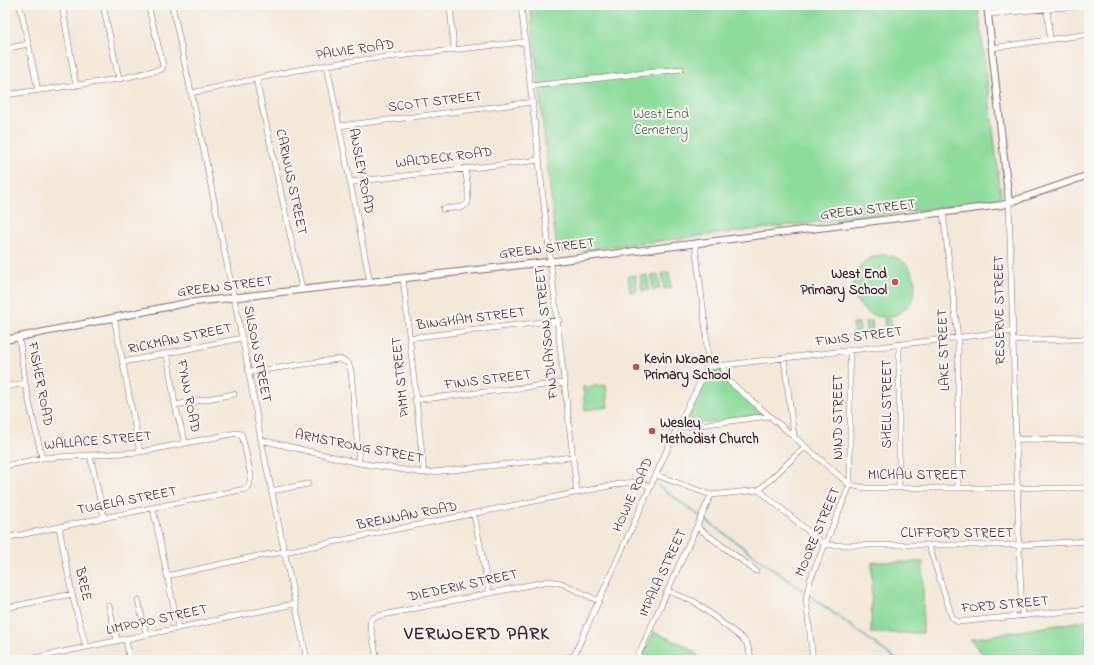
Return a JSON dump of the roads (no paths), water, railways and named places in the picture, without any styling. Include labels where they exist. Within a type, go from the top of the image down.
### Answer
[{"type":"street","points":[[20,5],[38,90]]},
{"type":"street","points":[[62,5],[76,86]]},
{"type":"street","points":[[103,5],[119,79]]},
{"type":"street","points":[[5,95],[119,79],[160,69],[163,66],[148,5]]},
{"type":"street","name":"SILSON STREET","points":[[172,5],[234,297],[249,372],[260,440],[305,660]]},
{"type":"street","points":[[450,5],[454,50]]},
{"type":"street","name":"FINDLAYSON STREET","points":[[522,5],[525,42],[559,320],[563,383],[577,493]]},
{"type":"street","name":"RESERVE STREET","points":[[987,5],[1009,203],[1018,545],[1022,616]]},
{"type":"street","points":[[1011,5],[1011,12]]},
{"type":"street","points":[[988,14],[1089,5]]},
{"type":"street","points":[[1047,9],[1050,39]]},
{"type":"street","points":[[992,48],[1089,34]]},
{"type":"street","name":"PALVIE ROAD","points":[[191,93],[327,65],[525,42]]},
{"type":"street","points":[[5,49],[28,44]]},
{"type":"street","name":"ANSLEY ROAD","points":[[327,65],[370,282]]},
{"type":"street","points":[[531,86],[681,69]]},
{"type":"street","name":"CARINUS STREET","points":[[256,79],[302,290]]},
{"type":"street","name":"SCOTT STREET","points":[[339,126],[533,102]]},
{"type":"street","name":"WALDECK ROAD","points":[[351,182],[540,160]]},
{"type":"street","points":[[442,210],[463,207],[468,203],[468,188],[465,168]]},
{"type":"street","name":"GREEN STREET","points":[[5,340],[186,303],[695,244],[1009,203],[1089,175]]},
{"type":"street","name":"LAKE STREET","points":[[943,212],[958,338],[958,488]]},
{"type":"street","points":[[695,244],[706,331],[708,367]]},
{"type":"street","name":"PIMM STREET","points":[[403,278],[424,473]]},
{"type":"street","points":[[114,318],[124,362],[140,452]]},
{"type":"street","name":"BINGHAM STREET","points":[[409,338],[559,320]]},
{"type":"street","name":"FINIS STREET","points":[[708,367],[1012,331]]},
{"type":"street","name":"FISHER ROAD","points":[[19,337],[25,383],[42,458]]},
{"type":"street","name":"RICKMAN STREET","points":[[124,362],[242,338]]},
{"type":"street","points":[[1013,342],[1019,340],[1089,339]]},
{"type":"street","name":"SHELL STREET","points":[[899,344],[899,488]]},
{"type":"street","name":"NIND STREET","points":[[850,350],[850,485]]},
{"type":"street","name":"FYNN ROAD","points":[[167,353],[175,405],[185,443]]},
{"type":"street","points":[[784,358],[794,437]]},
{"type":"street","points":[[249,372],[339,360],[348,363],[351,371],[359,463]]},
{"type":"street","name":"MICHAU STREET","points":[[723,366],[725,376],[730,382],[850,485],[865,488],[1089,488]]},
{"type":"street","name":"HOWIE ROAD","points":[[573,658],[677,428],[708,367]]},
{"type":"street","points":[[5,387],[25,383]]},
{"type":"street","name":"FINIS STREET","points":[[415,400],[563,383]]},
{"type":"street","points":[[175,405],[234,394]]},
{"type":"street","points":[[677,428],[769,416]]},
{"type":"street","name":"WALLACE STREET","points":[[5,466],[42,458],[140,452],[234,432],[241,434],[243,439],[251,476],[250,483]]},
{"type":"street","points":[[1016,439],[1089,440]]},
{"type":"street","name":"ARMSTRONG STREET","points":[[260,440],[359,463],[424,473],[572,457]]},
{"type":"street","points":[[656,475],[710,495],[759,490],[805,447]]},
{"type":"street","points":[[90,455],[104,518]]},
{"type":"street","name":"BRENNAN ROAD","points":[[167,576],[258,556],[624,483],[640,482],[650,487]]},
{"type":"street","name":"TUGELA STREET","points":[[5,538],[245,489],[250,483]]},
{"type":"street","points":[[271,491],[308,484]]},
{"type":"street","name":"MOORE STREET","points":[[813,660],[806,594],[810,580],[850,485]]},
{"type":"street","points":[[759,490],[825,545]]},
{"type":"street","name":"IMPALA STREET","points":[[636,660],[697,527],[710,495]]},
{"type":"street","points":[[153,508],[178,627]]},
{"type":"street","points":[[474,514],[489,592]]},
{"type":"street","name":"BREE","points":[[59,527],[72,594],[86,647]]},
{"type":"street","points":[[697,527],[756,572]]},
{"type":"street","name":"CLIFFORD STREET","points":[[825,545],[1018,545],[1089,541]]},
{"type":"street","name":"FORD STREET","points":[[929,546],[954,620],[958,622],[1089,609]]},
{"type":"street","name":"DIEDERIK STREET","points":[[377,660],[370,626],[372,618],[489,592],[553,581],[599,601]]},
{"type":"street","points":[[668,591],[695,602],[743,639],[747,644],[752,660]]},
{"type":"street","points":[[5,608],[72,594]]},
{"type":"street","points":[[138,600],[146,634]]},
{"type":"street","name":"LIMPOPO STREET","points":[[24,660],[294,604]]},
{"type":"street","points":[[109,606],[117,640]]},
{"type":"street","points":[[126,638],[129,660]]},
{"type":"street","points":[[557,660],[573,658]]},
{"type":"water","points":[[956,657],[961,660],[926,660]]},
{"type":"waterway","points":[[657,485],[806,593]]},
{"type":"waterway","points":[[809,595],[897,660]]},
{"type":"place","name":"West End Primary School","points":[[895,282]]},
{"type":"place","name":"Kevin Nkoane Primary School","points":[[636,367]]},
{"type":"place","name":"Wesley Methodist Church","points":[[652,431]]},
{"type":"district","name":"VERWOERD PARK","points":[[477,635]]},
{"type":"park label","name":"West End Cemetery","points":[[661,122]]}]
